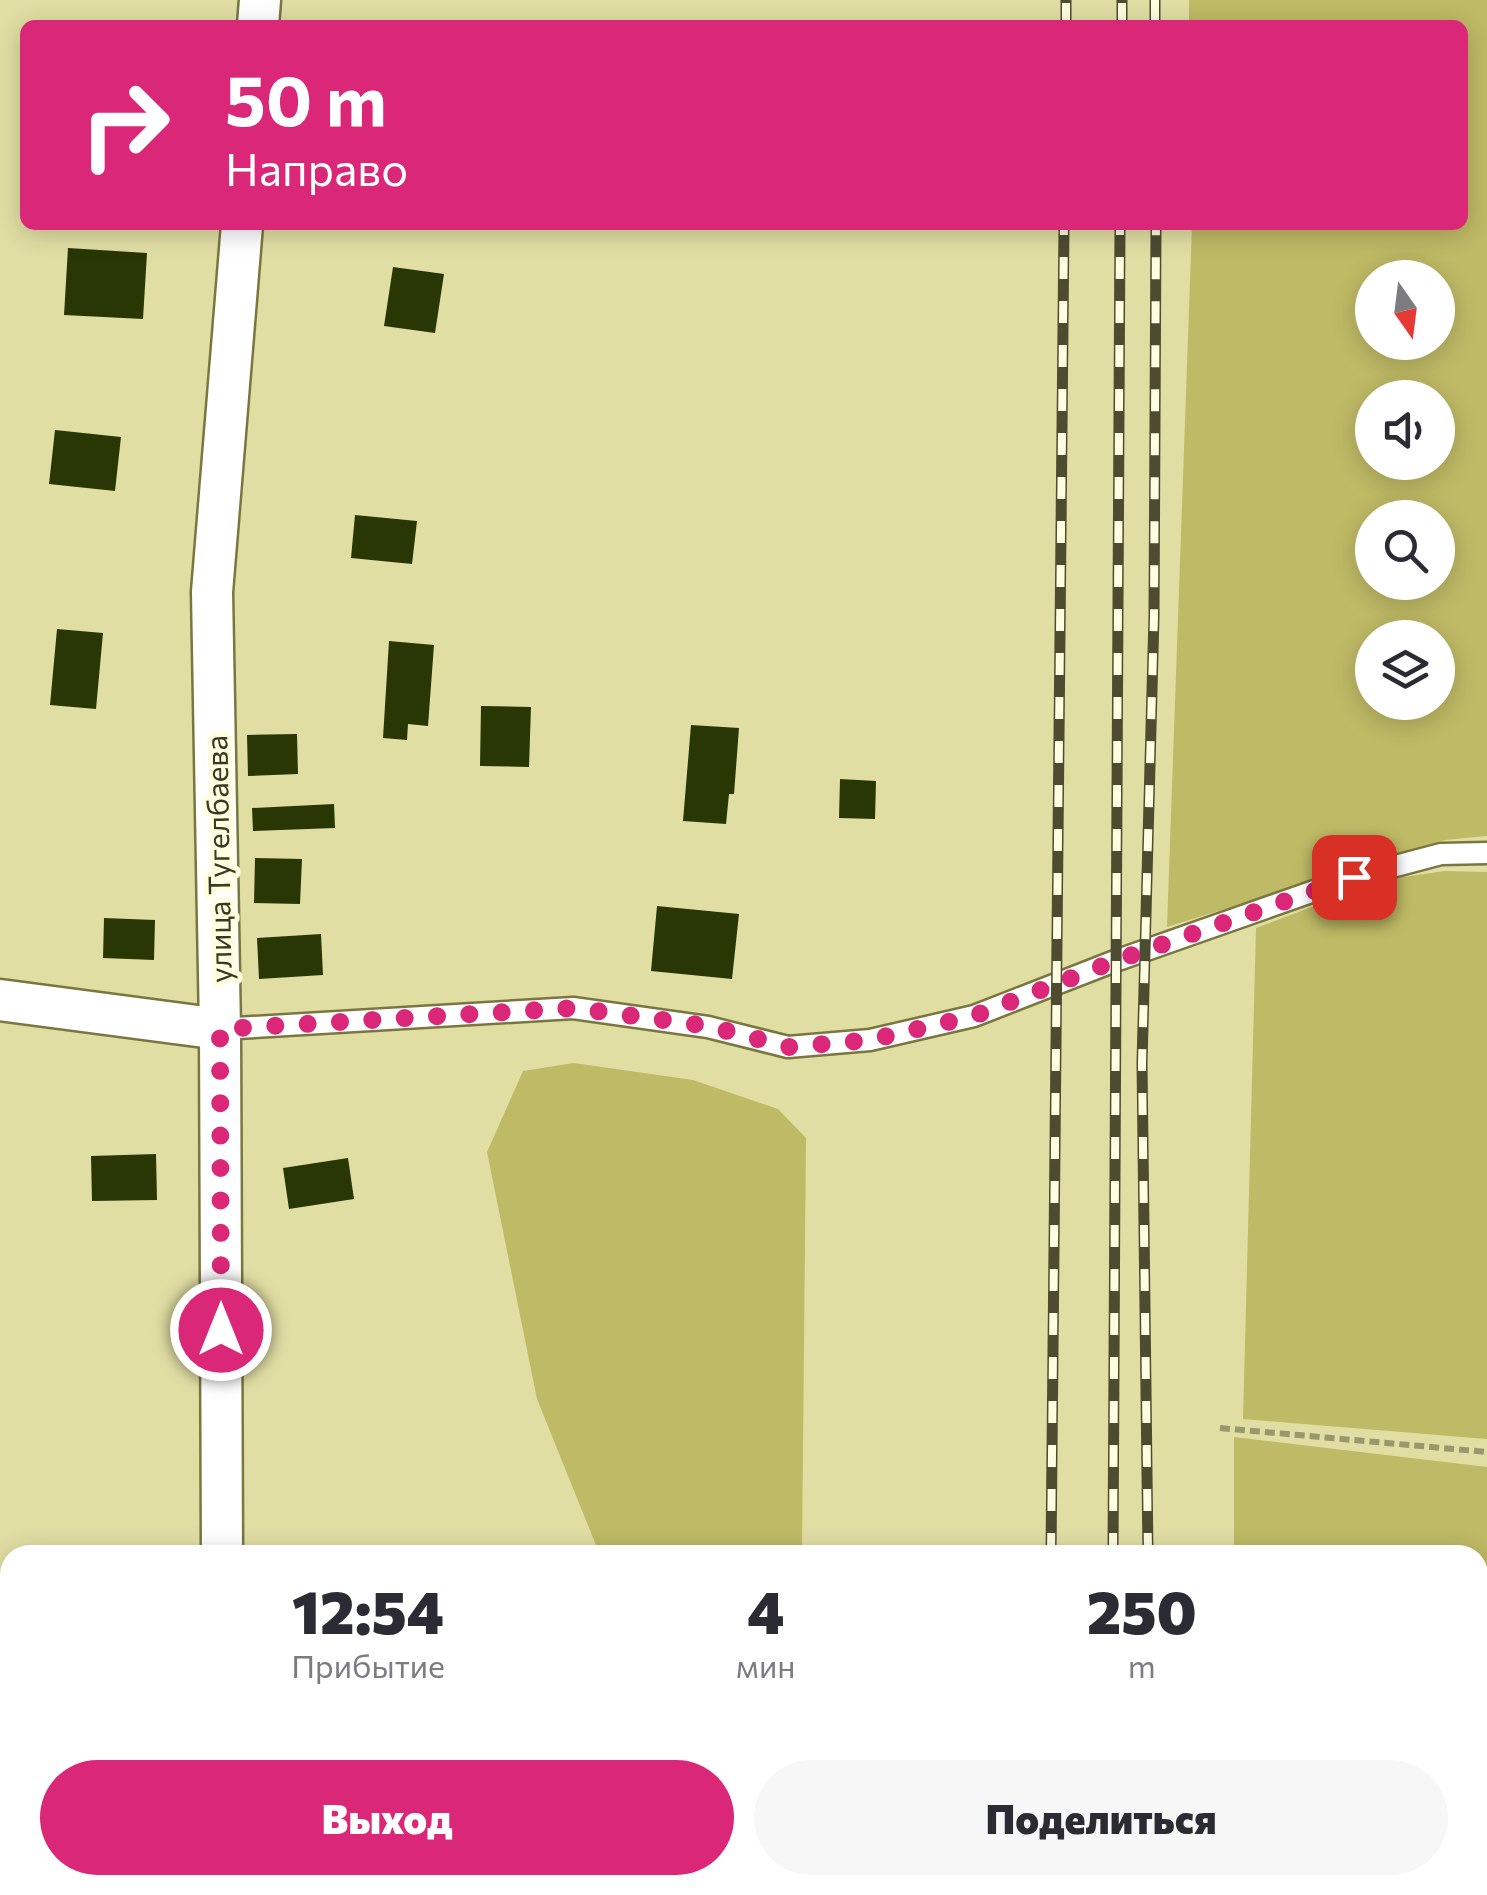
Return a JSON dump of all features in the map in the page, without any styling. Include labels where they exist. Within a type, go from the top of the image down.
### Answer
[{"type":"street","name":"улица Тугелбаева","points":[[222,1545],[220,1029],[212,592],[242,230]]},
{"type":"street","points":[[0,1000],[220,1029]]},
{"type":"lane","points":[[220,1029],[574,1008],[708,1026],[788,1047],[870,1040],[974,1016],[1115,961],[1354,877],[1441,854],[1487,853]]},
{"type":"path","points":[[1220,1428],[1487,1452]]},
{"type":"shaded area","points":[[1189,0],[1487,0],[1487,836],[1445,840],[1167,927],[1192,230],[1468,230],[1468,20],[1189,20]]},
{"type":"shaded area","points":[[1445,871],[1487,872],[1487,1439],[1243,1419],[1256,928],[1382,880]]},
{"type":"shaded area","points":[[574,1063],[693,1080],[778,1109],[806,1138],[802,1545],[596,1545],[537,1399],[487,1152],[523,1071]]},
{"type":"shaded area","points":[[1234,1437],[1487,1467],[1487,1545],[1234,1545]]},
{"type":"building","points":[[68,248],[147,253],[143,319],[64,315]]},
{"type":"building","points":[[393,267],[444,274],[435,333],[384,326]]},
{"type":"building","points":[[55,430],[121,437],[115,491],[49,484]]},
{"type":"building","points":[[355,515],[417,521],[412,564],[351,558]]},
{"type":"building","points":[[57,629],[103,633],[96,709],[50,705]]},
{"type":"building","points":[[389,641],[434,645],[428,726],[408,724],[407,740],[383,738]]},
{"type":"building","points":[[481,706],[531,707],[529,767],[480,766]]},
{"type":"building","points":[[691,725],[739,728],[734,794],[729,794],[726,824],[683,821]]},
{"type":"building","points":[[297,734],[298,774],[248,776],[247,735]]},
{"type":"building","points":[[840,779],[876,781],[875,819],[839,818]]},
{"type":"building","points":[[334,804],[335,828],[253,831],[252,808]]},
{"type":"building","points":[[255,858],[302,859],[300,904],[254,903]]},
{"type":"building","points":[[657,906],[739,914],[732,979],[651,971]]},
{"type":"building","points":[[104,918],[155,920],[154,960],[103,958]]},
{"type":"building","points":[[321,934],[323,975],[259,979],[257,938]]},
{"type":"building","points":[[156,1154],[157,1200],[92,1201],[91,1156]]},
{"type":"building","points":[[348,1158],[354,1199],[289,1209],[283,1168]]},
{"type":"railway","points":[[1066,0],[1066,20]]},
{"type":"railway","points":[[1122,0],[1122,20]]},
{"type":"railway","points":[[1155,0],[1155,20]]},
{"type":"railway","points":[[1051,1545],[1064,230]]},
{"type":"railway","points":[[1113,1545],[1120,230]]},
{"type":"railway","points":[[1148,1545],[1142,1063],[1154,616],[1156,230]]},
{"type":"route","points":[[221,1330],[220,1029],[574,1008],[708,1026],[788,1047],[870,1040],[974,1016],[1115,961],[1354,877]]}]
